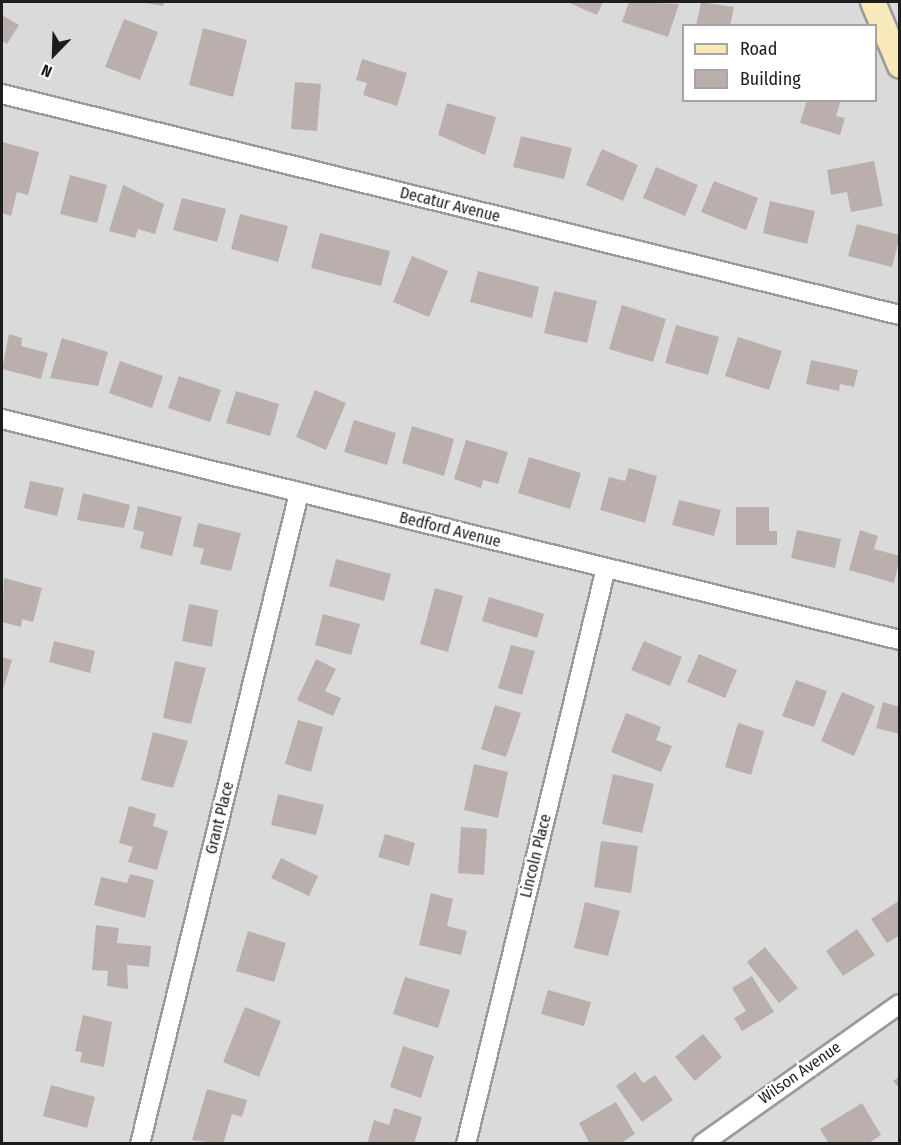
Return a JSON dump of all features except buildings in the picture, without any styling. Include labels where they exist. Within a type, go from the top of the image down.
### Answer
[{"type":"main road","points":[[873,2],[900,66]]},
{"type":"street","name":"Decatur Avenue","points":[[2,94],[900,315]]},
{"type":"street","name":"Bedford Avenue","points":[[2,419],[900,640]]},
{"type":"street","name":"Grant Place","points":[[140,1143],[299,493]]},
{"type":"street","name":"Lincoln Place","points":[[466,1143],[606,568]]},
{"type":"street","name":"Wilson Avenue","points":[[702,1143],[900,1004]]},
{"type":"shaded area","points":[[2,2],[899,2],[899,1143],[2,1143]]}]
